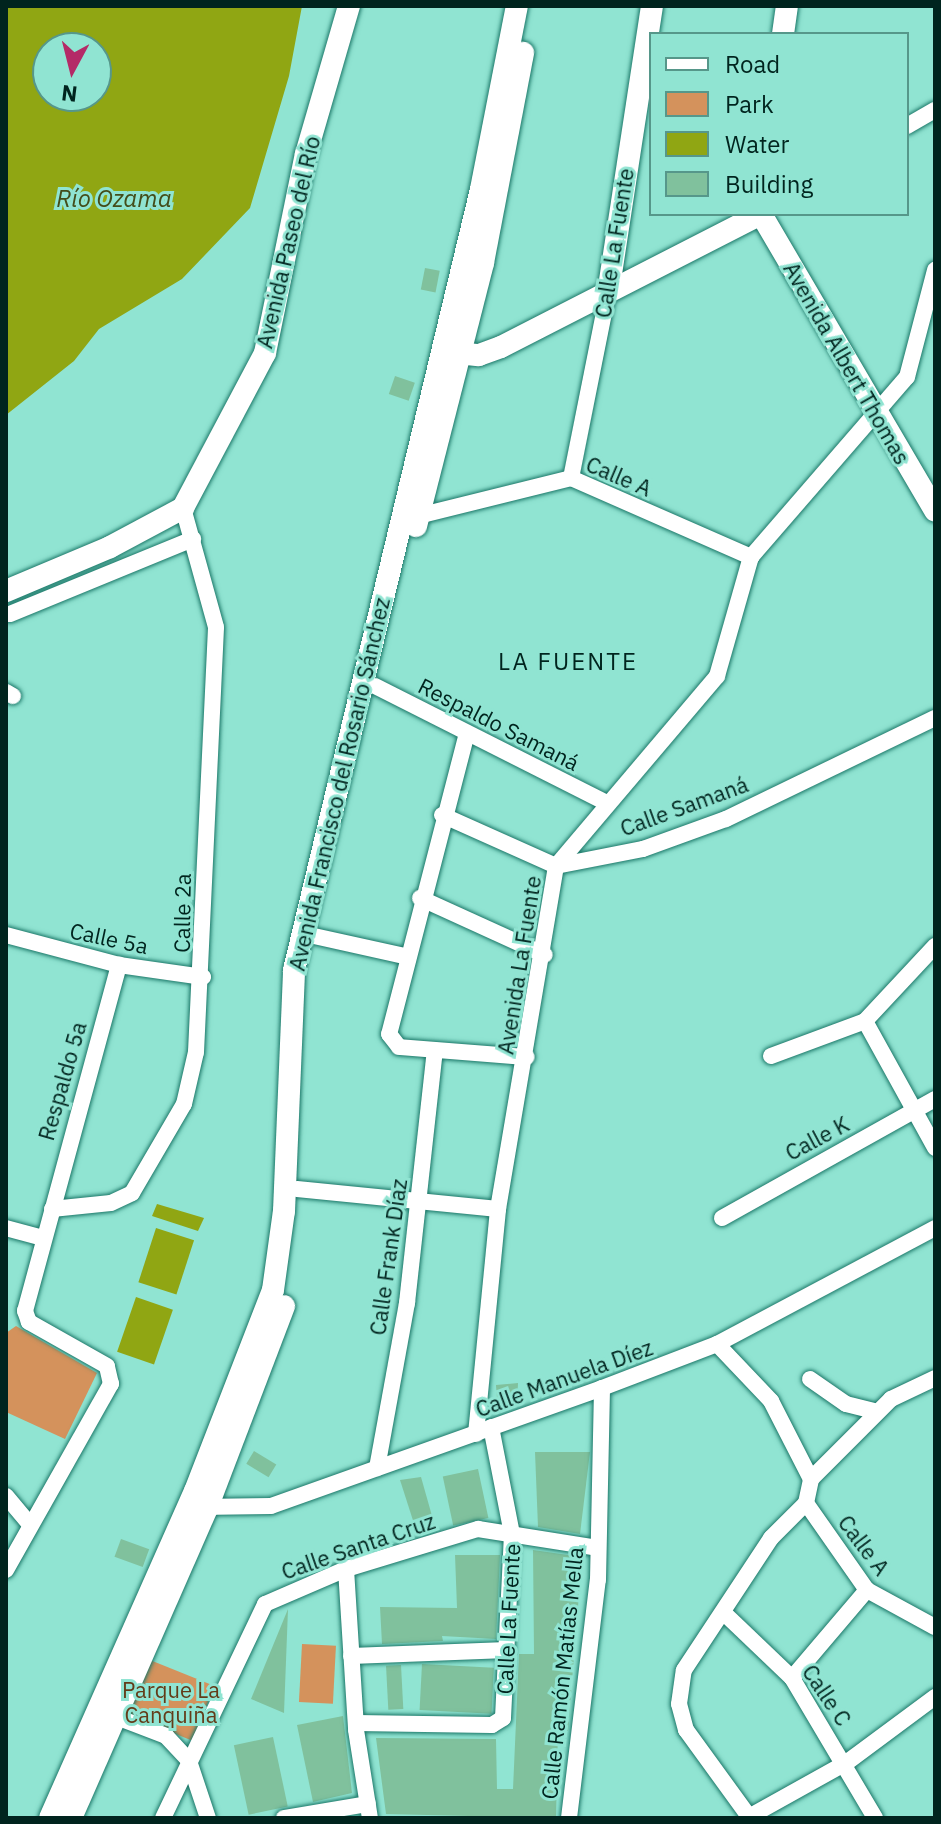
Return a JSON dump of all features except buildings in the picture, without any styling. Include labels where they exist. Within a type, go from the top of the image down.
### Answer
[{"type":"main road","name":"Avenida Paseo del Río","points":[[183,508],[265,353],[306,154],[349,6]]},
{"type":"main road","name":"Avenida Francisco del Rosario Sánchez","points":[[71,1818],[198,1507],[283,1312],[297,1189],[304,1004],[314,936],[418,516],[517,6]]},
{"type":"main road","name":"Avenida Francisco del Rosario Sánchez","points":[[50,1818],[198,1507],[273,1290],[284,1211],[294,970],[452,352],[532,6]]},
{"type":"main road","name":"Calle La Fuente","points":[[609,287],[652,6]]},
{"type":"main road","points":[[783,32],[787,6]]},
{"type":"main road","points":[[452,352],[479,355],[528,335],[609,287],[757,216]]},
{"type":"main road","name":"Avenida Albert Thomas","points":[[762,216],[876,418],[935,511]]},
{"type":"main road","points":[[7,591],[110,547],[183,508]]},
{"type":"street","points":[[909,125],[935,110]]},
{"type":"street","name":"Avenida La Fuente","points":[[484,1431],[498,1209],[545,955],[556,866],[605,802],[717,676],[751,557],[876,418],[907,377],[935,270]]},
{"type":"street","name":"Calle La Fuente","points":[[571,478],[609,287]]},
{"type":"street","name":"Calle A","points":[[418,516],[571,478],[751,557]]},
{"type":"street","name":"Calle 2a","points":[[52,1209],[111,1203],[142,1182],[184,1104],[203,977],[216,627],[183,508]]},
{"type":"street","points":[[10,614],[193,539]]},
{"type":"street","name":"Respaldo Samaná","points":[[375,686],[605,802]]},
{"type":"street","name":"Calle Samaná","points":[[556,866],[643,849],[726,819],[935,718]]},
{"type":"street","points":[[467,733],[404,956],[389,1034],[399,1047],[527,1057]]},
{"type":"street","points":[[442,815],[556,866]]},
{"type":"street","points":[[420,898],[545,955]]},
{"type":"street","name":"Calle 5a","points":[[6,935],[119,965],[203,977]]},
{"type":"street","points":[[314,936],[404,956]]},
{"type":"street","points":[[771,1056],[865,1021],[935,946]]},
{"type":"street","name":"Respaldo 5a","points":[[30,1525],[111,1384],[107,1366],[25,1317],[119,965]]},
{"type":"street","points":[[865,1021],[912,1112],[935,1148]]},
{"type":"street","name":"Calle Frank Díaz","points":[[377,1468],[418,1202],[435,1051]]},
{"type":"street","name":"Calle K","points":[[722,1218],[935,1099]]},
{"type":"street","points":[[297,1189],[498,1209]]},
{"type":"street","points":[[6,1228],[44,1238]]},
{"type":"street","name":"Calle Manuela Díez","points":[[198,1507],[271,1506],[602,1388],[717,1344],[935,1228]]},
{"type":"street","points":[[717,1344],[771,1401],[811,1479]]},
{"type":"street","points":[[935,1378],[877,1412],[811,1479],[806,1503],[771,1538],[684,1670],[679,1704],[686,1730],[749,1818],[846,1763],[935,1697]]},
{"type":"street","points":[[810,1379],[846,1404],[877,1412]]},
{"type":"street","name":"Calle Ramón Matías Mella","points":[[569,1818],[598,1548],[602,1388]]},
{"type":"street","name":"Calle La Fuente","points":[[356,1723],[492,1725],[503,1718],[512,1534],[484,1431]]},
{"type":"street","points":[[6,1496],[30,1525],[6,1570]]},
{"type":"street","name":"Calle A","points":[[806,1503],[867,1590],[935,1627]]},
{"type":"street","name":"Calle Santa Cruz","points":[[163,1818],[254,1615],[291,1589],[478,1529],[598,1548]]},
{"type":"street","points":[[284,1818],[369,1811],[356,1723],[346,1569]]},
{"type":"street","points":[[792,1678],[867,1590]]},
{"type":"street","name":"Calle C","points":[[724,1613],[792,1678],[846,1763],[875,1818]]},
{"type":"street","points":[[351,1656],[507,1650]]},
{"type":"street","points":[[114,1716],[166,1736],[189,1761],[208,1818]]},
{"type":"green space","points":[[16,1326],[97,1373],[65,1439],[6,1412],[6,1333]]},
{"type":"green space","points":[[302,1644],[336,1646],[333,1704],[299,1702]]},
{"type":"green space","name":"Parque La Canquiña","points":[[145,1658],[215,1686],[192,1741],[123,1713]]},
{"type":"water","name":"Río Ozama","points":[[6,6],[302,6],[289,76],[250,208],[182,279],[99,329],[74,361],[6,415]]},
{"type":"water","points":[[157,1204],[204,1218],[198,1231],[152,1216]]},
{"type":"water","points":[[156,1228],[194,1240],[176,1295],[138,1282]]},
{"type":"water","points":[[136,1297],[173,1310],[154,1365],[117,1352]]},
{"type":"district","name":"LA FUENTE","points":[[568,662]]}]
